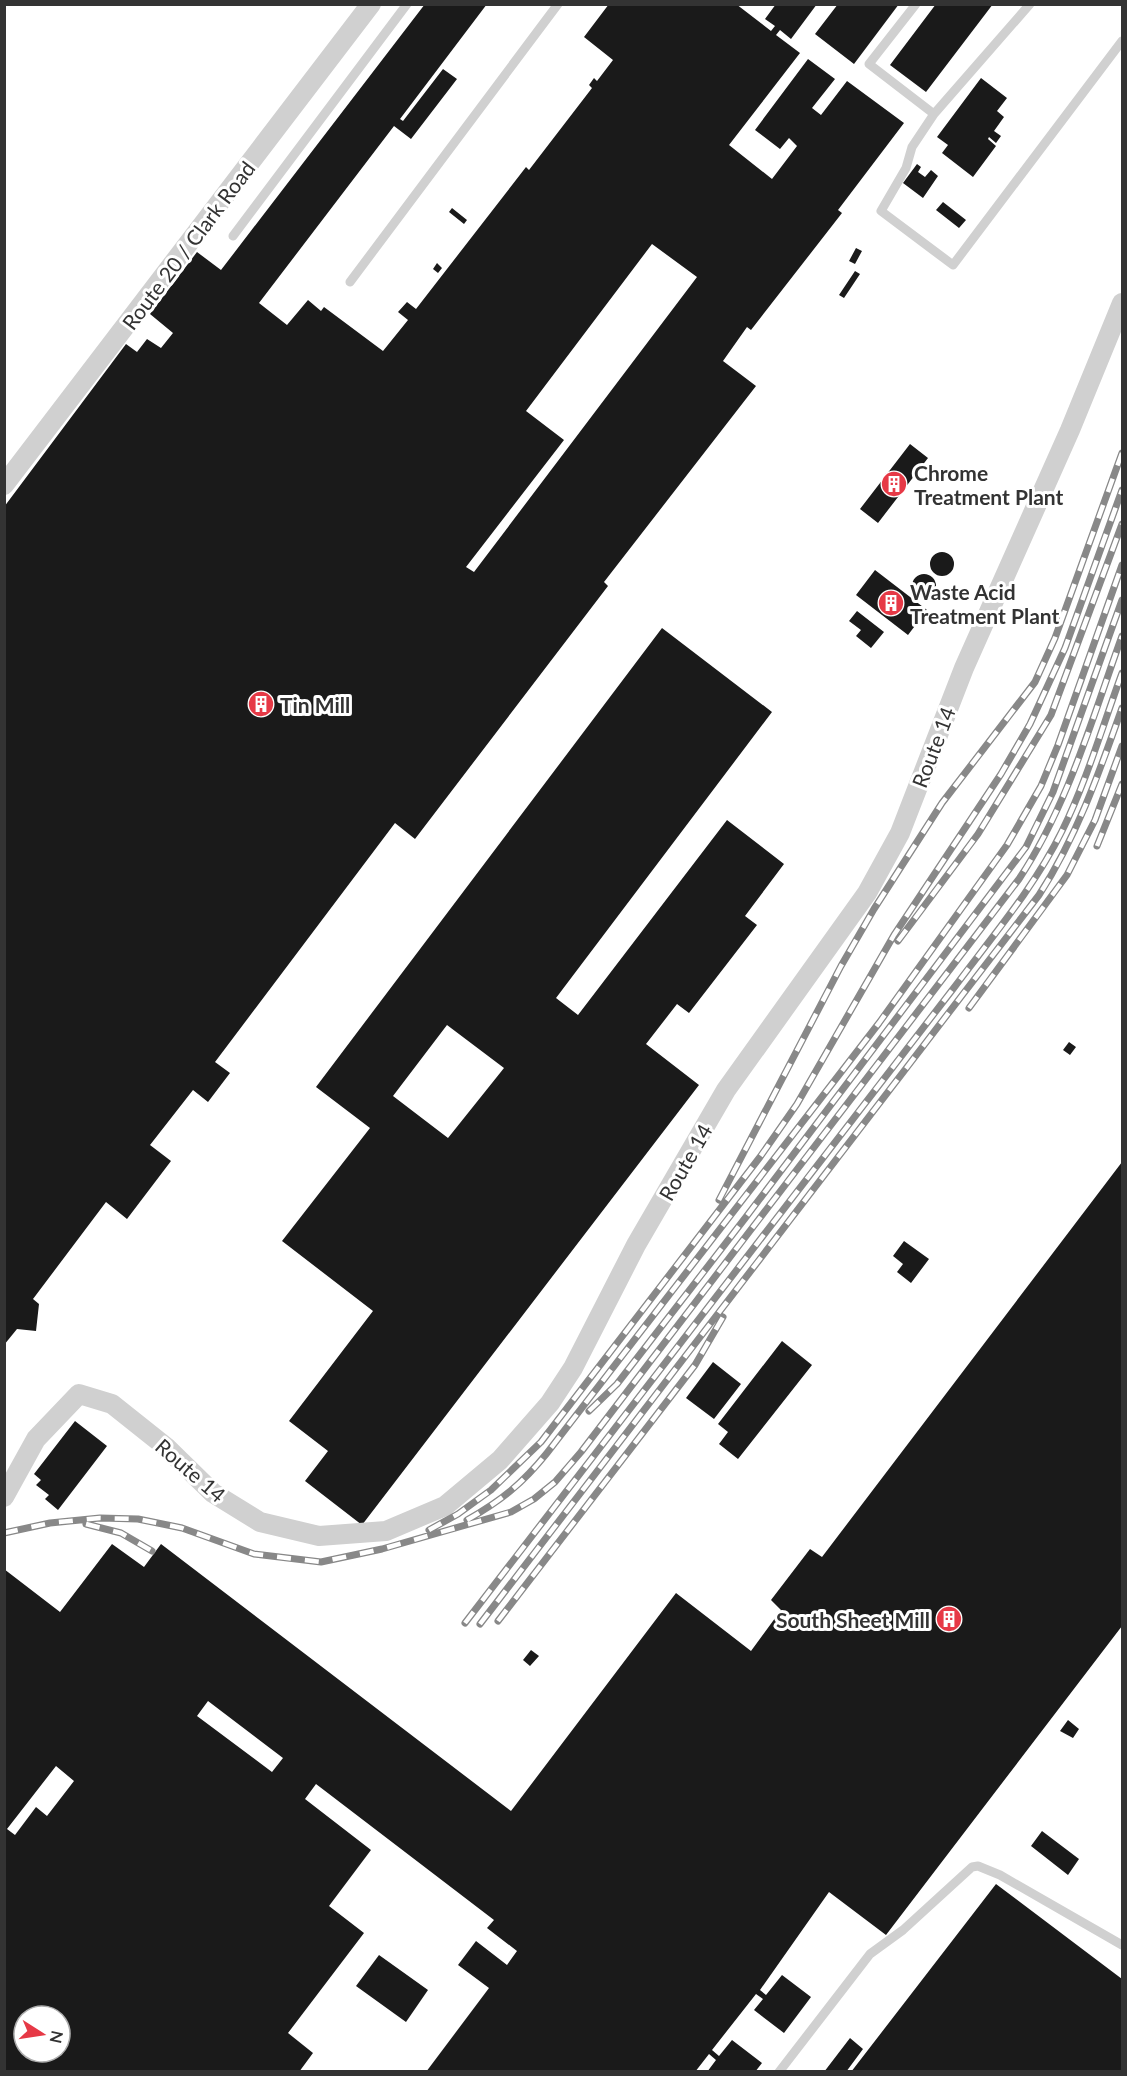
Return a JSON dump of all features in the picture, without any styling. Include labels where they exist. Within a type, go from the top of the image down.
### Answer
[{"type":"street","name":"Route 20 / Clark Road","points":[[4,485],[371,4]]},
{"type":"street","name":"Route 14","points":[[4,1497],[36,1439],[79,1394],[112,1404],[166,1447],[213,1493],[260,1522],[320,1536],[386,1531],[445,1506],[500,1460],[550,1403],[573,1368],[636,1245],[726,1090],[867,893],[900,833],[964,668],[1070,430],[1122,303]]},
{"type":"lane","points":[[233,236],[407,4]]},
{"type":"lane","points":[[350,282],[558,4]]},
{"type":"lane","points":[[916,4],[869,64],[934,114]]},
{"type":"lane","points":[[1030,4],[934,114],[912,147],[906,168],[881,211],[953,265],[1122,41]]},
{"type":"lane","points":[[779,2072],[870,1954],[903,1930],[972,1867],[978,1866],[1000,1875],[1122,1945]]},
{"type":"building","name":"Tin Mill","points":[[425,4],[487,4],[400,119],[403,121],[443,69],[457,79],[411,139],[394,126],[259,303],[287,325],[308,300],[321,311],[324,307],[383,351],[408,320],[398,312],[407,302],[416,309],[526,167],[529,170],[592,88],[589,85],[594,78],[597,81],[613,60],[584,37],[609,4],[736,4],[771,31],[775,26],[765,19],[776,4],[817,4],[791,39],[780,30],[776,35],[800,53],[729,145],[772,179],[797,146],[789,138],[780,149],[755,130],[808,59],[835,79],[812,108],[821,115],[847,81],[904,123],[838,210],[842,213],[751,330],[747,327],[723,361],[756,386],[604,582],[608,586],[415,839],[395,823],[215,1062],[230,1073],[208,1102],[193,1090],[150,1145],[171,1161],[127,1219],[106,1202],[33,1299],[39,1304],[36,1331],[17,1329],[4,1345],[4,507],[126,344],[137,352],[147,339],[161,348],[173,333],[150,314],[197,252],[221,270]],"holes":[[[652,244],[697,277],[474,572],[466,567],[564,440],[526,411]]]},
{"type":"building","points":[[838,4],[899,4],[854,64],[815,34]]},
{"type":"building","points":[[936,4],[993,4],[926,92],[890,65]]},
{"type":"building","points":[[981,78],[1007,98],[997,111],[1004,117],[994,131],[1001,136],[996,143],[989,137],[988,139],[996,146],[973,177],[942,153],[948,145],[937,137]]},
{"type":"building","points":[[917,164],[921,167],[918,172],[925,177],[931,170],[938,176],[923,198],[903,183]]},
{"type":"building","points":[[943,202],[966,220],[959,228],[936,210]]},
{"type":"building","points":[[452,208],[467,220],[464,224],[449,212]]},
{"type":"building","points":[[856,248],[862,251],[855,264],[849,261]]},
{"type":"building","points":[[437,263],[442,268],[438,273],[433,269]]},
{"type":"building","points":[[855,271],[860,274],[844,298],[839,295]]},
{"type":"building","name":"Chrome Treatment Plant","points":[[910,444],[928,458],[878,523],[860,509]]},
{"type":"building","points":[[942,552],[947,553],[953,559],[953,569],[947,575],[942,576],[937,575],[931,569],[930,564],[931,559],[937,553]]},
{"type":"building","name":"Waste Acid Treatment Plant","points":[[875,570],[927,610],[908,635],[856,595]]},
{"type":"building","points":[[924,574],[929,575],[935,581],[935,591],[929,597],[924,598],[919,597],[913,591],[912,586],[913,581],[919,575]]},
{"type":"building","points":[[857,611],[884,632],[871,648],[856,636],[861,630],[849,621]]},
{"type":"building","points":[[662,628],[772,712],[556,998],[578,1015],[727,820],[784,864],[745,916],[757,925],[689,1013],[677,1004],[646,1044],[699,1085],[362,1525],[305,1481],[328,1451],[289,1421],[373,1311],[282,1241],[370,1128],[316,1087]],"holes":[[[447,1025],[504,1068],[448,1138],[393,1096]]]},
{"type":"building","points":[[1069,1042],[1076,1047],[1070,1055],[1063,1050]]},
{"type":"building","name":"South Sheet Mill","points":[[1122,1162],[1122,1626],[886,1935],[829,1892],[760,1990],[766,1995],[782,1975],[811,1997],[784,2033],[754,2010],[763,1999],[756,1994],[712,2050],[719,2056],[732,2040],[762,2063],[755,2072],[707,2072],[716,2060],[709,2054],[695,2072],[426,2072],[489,1988],[458,1965],[476,1941],[507,1965],[517,1951],[487,1928],[494,1920],[316,1784],[305,1799],[371,1850],[329,1906],[364,1933],[288,2033],[313,2053],[299,2072],[4,2072],[4,1569],[60,1612],[112,1544],[144,1567],[161,1544],[511,1811],[676,1593],[751,1651],[781,1610],[771,1600],[810,1549],[822,1557]],"holes":[[[208,1701],[283,1758],[272,1772],[197,1716]],[[56,1766],[74,1781],[47,1816],[36,1807],[15,1835],[7,1829]]]},
{"type":"building","points":[[904,1241],[929,1259],[911,1283],[897,1272],[903,1264],[893,1256]]},
{"type":"building","points":[[782,1341],[812,1365],[738,1459],[719,1444],[728,1432],[718,1424]]},
{"type":"building","points":[[713,1362],[741,1384],[714,1419],[686,1398]]},
{"type":"building","points":[[75,1421],[107,1446],[58,1510],[45,1499],[49,1495],[36,1485],[41,1480],[34,1474]]},
{"type":"building","points":[[531,1650],[539,1656],[530,1666],[523,1660]]},
{"type":"building","points":[[1068,1720],[1079,1729],[1073,1738],[1060,1731]]},
{"type":"building","points":[[1042,1831],[1079,1859],[1068,1875],[1031,1846]]},
{"type":"building","points":[[996,1884],[1122,1979],[1122,2072],[851,2072]]},
{"type":"building","points":[[379,1955],[428,1990],[406,2022],[356,1986]]},
{"type":"building","points":[[850,2038],[863,2049],[846,2072],[824,2072]]},
{"type":"railway","points":[[719,1200],[841,966],[874,909],[942,803],[1035,682],[1055,638],[1122,453]]},
{"type":"railway","points":[[429,1530],[458,1514],[491,1490],[541,1442],[760,1157],[797,1104],[894,935],[1001,774],[1030,724],[1065,648],[1122,490]]},
{"type":"railway","points":[[898,941],[978,834],[1051,715],[1122,524]]},
{"type":"railway","points":[[467,1520],[511,1491],[547,1453],[879,1023],[1007,845],[1041,786],[1058,745],[1122,565]]},
{"type":"railway","points":[[589,1411],[617,1384],[1026,847],[1053,792],[1122,600]]},
{"type":"railway","points":[[4,1533],[50,1523],[100,1518],[138,1519],[182,1528],[254,1554],[321,1562],[382,1549],[511,1512],[534,1499],[555,1482],[581,1452],[1019,879],[1052,821],[1078,761],[1122,636]]},
{"type":"railway","points":[[465,1623],[1025,893],[1051,852],[1071,812],[1122,673]]},
{"type":"railway","points":[[480,1624],[1039,895],[1076,827],[1122,708]]},
{"type":"railway","points":[[969,1008],[1067,875],[1095,820],[1122,746]]},
{"type":"railway","points":[[1097,846],[1122,784]]},
{"type":"railway","points":[[498,1621],[695,1365],[723,1317]]},
{"type":"railway","points":[[86,1524],[121,1533],[152,1551]]},
{"type":"place","name":"Chrome Treatment Plant","points":[[894,484]]},
{"type":"place","name":"Waste Acid Treatment Plant","points":[[891,603]]},
{"type":"place","name":"Tin Mill","points":[[261,704]]},
{"type":"place","name":"South Sheet Mill","points":[[949,1619]]}]
